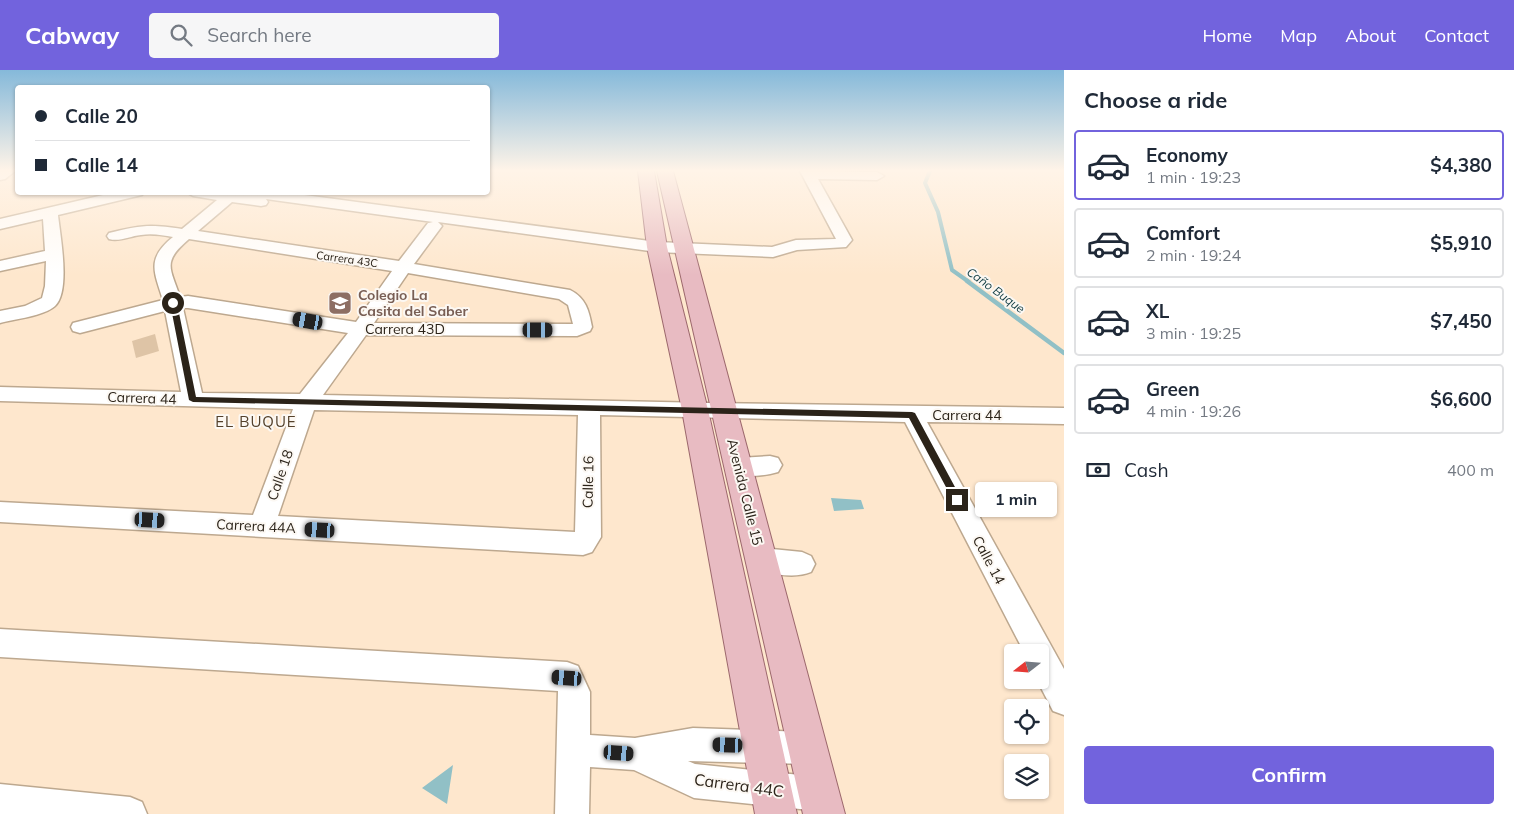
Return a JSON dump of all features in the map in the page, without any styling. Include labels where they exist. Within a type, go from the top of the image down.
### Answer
[{"type":"main road","name":"Avenida Calle 15","points":[[660,206],[679,253],[726,411],[821,804]]},
{"type":"main road","name":"Avenida Calle 15","points":[[671,206],[679,253],[694,410],[774,802]]},
{"type":"street","points":[[0,224],[80,206]]},
{"type":"street","points":[[193,400],[173,303],[162,269],[162,260],[168,249],[223,206]]},
{"type":"street","points":[[338,206],[434,226],[679,253],[773,252],[796,245],[840,244],[844,240],[826,206]]},
{"type":"street","points":[[362,206],[462,217],[679,253]]},
{"type":"street","points":[[0,210],[42,215]]},
{"type":"street","points":[[0,317],[39,306],[50,301],[54,295],[54,254],[42,215]]},
{"type":"street","name":"Calle 18","points":[[262,526],[306,402],[361,329],[403,267],[434,226]]},
{"type":"street","name":"Carrera 43C","points":[[115,236],[143,229],[187,234],[564,294],[574,298],[577,303],[583,326]]},
{"type":"street","points":[[0,266],[54,254]]},
{"type":"street","name":"Carrera 43D","points":[[80,327],[173,303],[201,303],[361,329],[577,330],[583,326]]},
{"type":"street","name":"Carrera 44","points":[[0,394],[193,400],[912,415],[1064,416]]},
{"type":"street","name":"Calle 16","points":[[572,545],[583,544],[588,537],[589,407]]},
{"type":"street","name":"Calle 14","points":[[912,415],[1034,644]]},
{"type":"street","points":[[739,467],[770,465]]},
{"type":"street","name":"Carrera 44A","points":[[0,512],[572,545]]},
{"type":"street","points":[[762,560],[802,564]]},
{"type":"street","points":[[0,643],[567,678],[575,692],[572,814]]},
{"type":"street","name":"Calle 14","points":[[1049,672],[1064,700]]},
{"type":"street","name":"Carrera 44C","points":[[574,750],[635,754],[693,744],[807,748]]},
{"type":"street","name":"Carrera 44C","points":[[635,754],[694,781],[774,802],[821,804]]},
{"type":"street","points":[[0,801],[130,814]]},
{"type":"water","points":[[831,498],[861,500],[864,509],[834,511]]},
{"type":"water","points":[[453,765],[447,804],[422,788]]},
{"type":"building","points":[[155,334],[159,351],[136,358],[132,341]]},
{"type":"waterway","name":"Caño Buque","points":[[935,206],[952,270],[969,282]]},
{"type":"waterway","name":"Caño Buque","points":[[967,281],[1064,353]]},
{"type":"place","name":"Colegio La Casita del Saber","points":[[340,303]]},
{"type":"district","name":"EL BUQUE","points":[[256,421]]},
{"type":"route","points":[[173,303],[193,400],[912,415],[957,500]]}]
